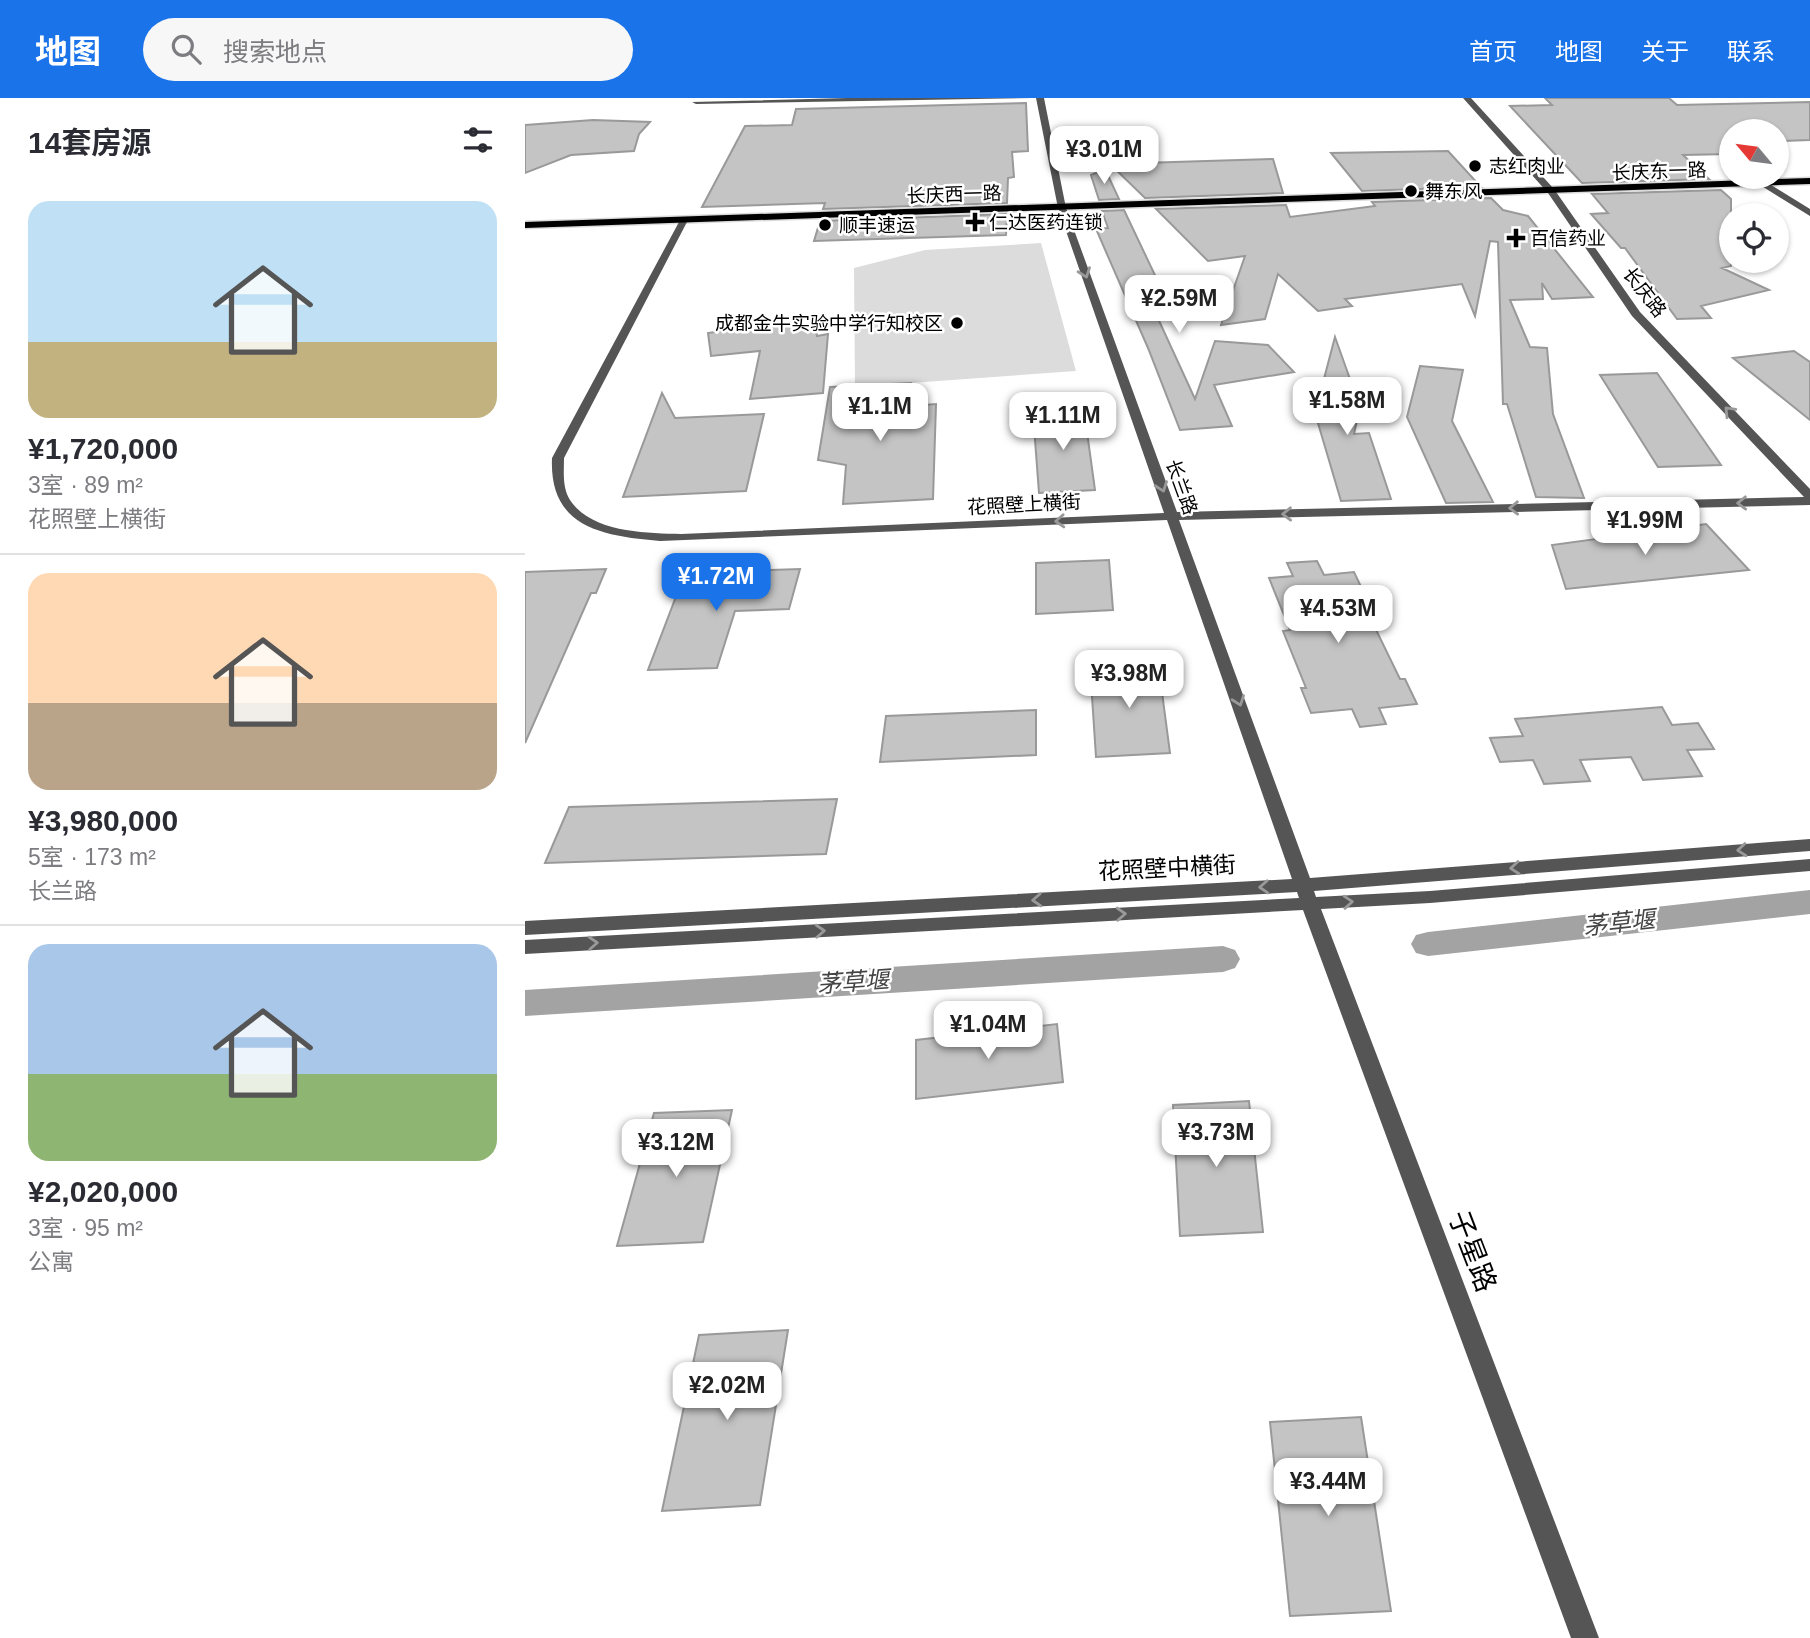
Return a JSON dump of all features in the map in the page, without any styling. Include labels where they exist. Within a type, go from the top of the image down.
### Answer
[{"type":"main road","name":"长庆东一路","points":[[1789,182],[1810,181]]},
{"type":"main road","name":"长庆东一路","points":[[1551,191],[1719,185]]},
{"type":"main road","name":"长庆西一路","points":[[525,225],[683,222],[1551,191]]},
{"type":"street","points":[[696,102],[1028,98]]},
{"type":"street","name":"长兰路","points":[[1040,98],[1062,208],[1307,894]]},
{"type":"street","name":"长庆路","points":[[1467,98],[1551,191],[1636,314],[1810,496]]},
{"type":"street","points":[[1772,189],[1810,214]]},
{"type":"street","name":"花照壁上横街","points":[[683,222],[558,458],[555,477],[567,508],[588,522],[645,537],[681,538],[1172,516],[1810,501]]},
{"type":"street","name":"花照壁中横街","points":[[525,928],[1307,894],[1810,845]]},
{"type":"street","name":"花照壁中横街","points":[[525,947],[1307,894],[1810,865]]},
{"type":"street","name":"子星路","points":[[1307,894],[1584,1638]]},
{"type":"shaded area","points":[[1041,243],[1076,371],[855,387],[854,268],[925,250]]},
{"type":"building","points":[[1545,98],[1669,98],[1677,105],[1810,102],[1810,140],[1789,141],[1789,119],[1719,119],[1719,154],[1683,155],[1709,179],[1582,183],[1510,106],[1552,105]]},
{"type":"building","points":[[1026,103],[1028,151],[1012,152],[1014,177],[1008,178],[1007,203],[823,209],[825,203],[702,207],[745,126],[792,125],[796,109]]},
{"type":"building","points":[[593,120],[650,122],[639,134],[634,151],[571,155],[525,173],[525,125]]},
{"type":"building","points":[[1448,151],[1481,187],[1362,191],[1331,153]]},
{"type":"building","points":[[1273,159],[1283,193],[1145,198],[1110,164]]},
{"type":"building","points":[[1105,169],[1119,199],[1099,200],[1091,175]]},
{"type":"building","points":[[1721,190],[1731,199],[1731,203],[1719,203],[1719,273],[1733,273],[1769,290],[1701,306],[1711,318],[1677,319],[1625,248],[1621,248],[1591,214],[1608,213],[1592,194]]},
{"type":"building","points":[[1491,198],[1503,210],[1528,216],[1593,297],[1552,299],[1542,283],[1543,299],[1510,300],[1530,347],[1547,348],[1553,414],[1584,498],[1536,497],[1507,404],[1503,404],[1498,242],[1490,241],[1475,316],[1462,284],[1345,299],[1352,306],[1318,311],[1278,274],[1265,319],[1221,325],[1245,256],[1208,261],[1156,209],[1286,205],[1290,217],[1375,206],[1372,202]]},
{"type":"building","points":[[1124,210],[1172,311],[1155,312],[1195,399],[1215,341],[1268,345],[1294,372],[1214,385],[1232,426],[1180,430],[1096,229],[1108,228],[1102,211]]},
{"type":"building","points":[[1007,214],[1006,235],[814,241],[820,221]]},
{"type":"building","points":[[789,320],[798,328],[815,325],[817,336],[828,334],[823,393],[750,399],[760,351],[711,356],[708,333]]},
{"type":"building","points":[[1335,337],[1360,407],[1354,434],[1369,433],[1391,499],[1341,501],[1315,413]]},
{"type":"building","points":[[1794,351],[1810,362],[1810,420],[1733,358]]},
{"type":"building","points":[[1420,366],[1463,370],[1452,421],[1493,502],[1446,503],[1407,417]]},
{"type":"building","points":[[1657,373],[1721,465],[1658,467],[1600,375]]},
{"type":"building","points":[[911,383],[909,406],[936,404],[933,499],[843,504],[846,465],[818,460],[830,387]]},
{"type":"building","points":[[662,393],[675,418],[764,414],[746,491],[623,497]]},
{"type":"building","points":[[1084,410],[1095,490],[1039,493],[1033,413]]},
{"type":"building","points":[[1706,524],[1749,570],[1566,589],[1552,545]]},
{"type":"building","points":[[1109,560],[1113,610],[1036,614],[1036,563]]},
{"type":"building","points":[[1317,561],[1324,575],[1354,572],[1365,595],[1359,595],[1400,679],[1405,679],[1417,704],[1379,708],[1386,724],[1360,727],[1352,709],[1311,713],[1301,688],[1306,688],[1283,631],[1290,630],[1269,578],[1293,576],[1287,563]]},
{"type":"building","points":[[606,569],[596,593],[591,593],[525,743],[525,572]]},
{"type":"building","points":[[800,569],[789,609],[735,611],[717,668],[648,670],[685,573]]},
{"type":"building","points":[[1158,662],[1170,753],[1096,757],[1090,666]]},
{"type":"building","points":[[1662,707],[1672,725],[1698,723],[1714,749],[1687,750],[1702,776],[1643,780],[1631,757],[1580,760],[1590,781],[1544,784],[1533,760],[1500,762],[1490,738],[1523,736],[1515,719]]},
{"type":"building","points":[[1036,710],[1036,755],[880,762],[886,716]]},
{"type":"building","points":[[837,799],[826,854],[545,863],[569,807]]},
{"type":"building","points":[[1057,1024],[1063,1082],[916,1099],[916,1040]]},
{"type":"building","points":[[1249,1101],[1263,1232],[1180,1236],[1173,1105]]},
{"type":"building","points":[[732,1110],[703,1242],[617,1246],[654,1113]]},
{"type":"building","points":[[788,1330],[760,1505],[662,1511],[699,1335]]},
{"type":"building","points":[[1361,1417],[1391,1611],[1290,1616],[1270,1422]]},
{"type":"waterway","name":"茅草堰","points":[[1428,944],[1810,902]]},
{"type":"waterway","name":"茅草堰","points":[[525,1003],[1223,959]]},
{"type":"place","name":"志红肉业","points":[[1475,166]]},
{"type":"place","name":"舞东风","points":[[1411,191]]},
{"type":"place","name":"仁达医药连锁","points":[[975,222]]},
{"type":"place","name":"顺丰速运","points":[[825,225]]},
{"type":"place","name":"百信药业","points":[[1516,238]]},
{"type":"place","name":"成都金牛实验中学行知校区","points":[[957,323]]}]
